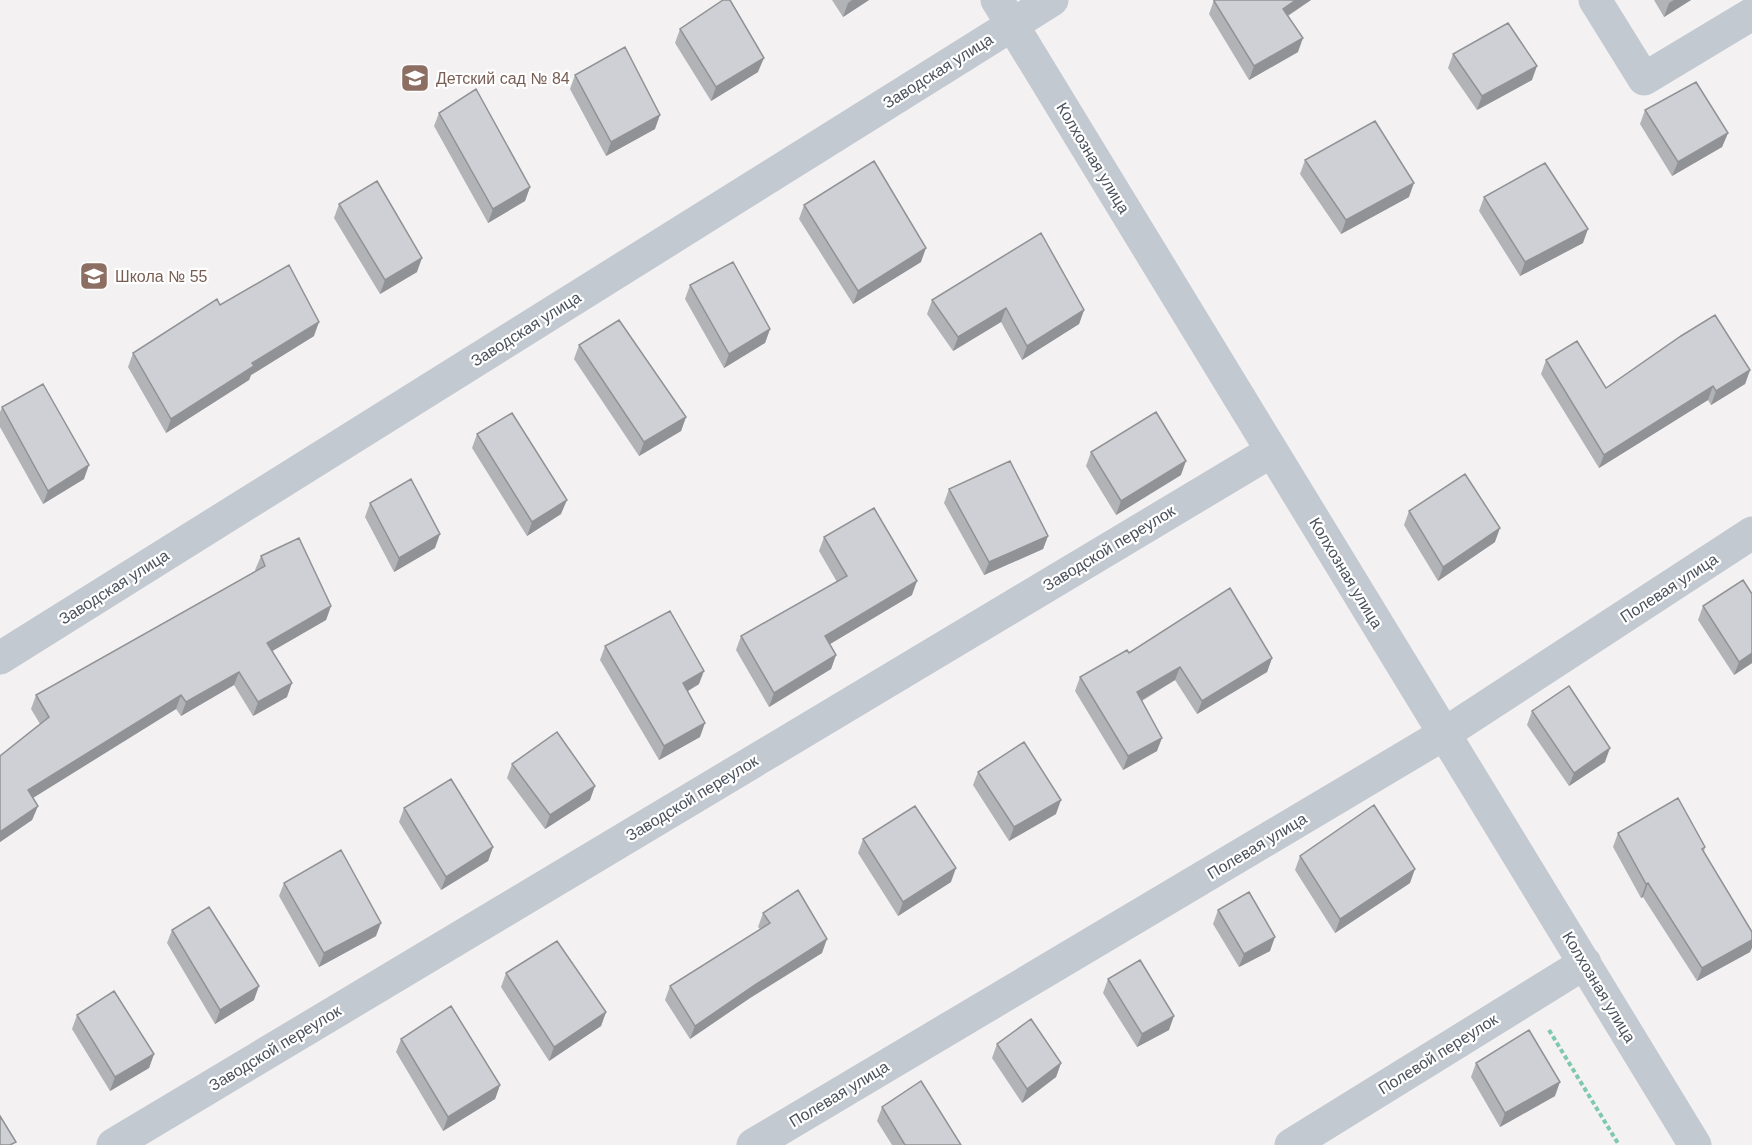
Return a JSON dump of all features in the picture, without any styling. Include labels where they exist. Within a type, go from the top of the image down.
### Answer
[{"type":"street","name":"Заводская улица","points":[[0,658],[1005,12],[1052,0]]},
{"type":"street","points":[[1595,0],[1644,79],[1752,14]]},
{"type":"street","name":"Колхозная улица","points":[[1005,12],[1695,1145]]},
{"type":"street","name":"Заводской переулок","points":[[112,1145],[1272,451]]},
{"type":"street","name":"Полевая улица","points":[[753,1145],[1444,734],[1752,533]]},
{"type":"street","name":"Полевой переулок","points":[[1291,1145],[1585,963]]},
{"type":"path","points":[[1529,998],[1619,1145]]},
{"type":"building","points":[[723,0],[730,0],[764,58],[716,87],[680,29]]},
{"type":"building","points":[[1214,0],[1296,0],[1283,9],[1303,38],[1254,66]]},
{"type":"building","points":[[1508,23],[1537,66],[1482,96],[1453,54]]},
{"type":"building","points":[[625,47],[660,115],[611,142],[575,75]]},
{"type":"building","points":[[1696,82],[1728,133],[1678,162],[1645,110]]},
{"type":"building","points":[[476,89],[530,187],[493,209],[439,113]]},
{"type":"building","points":[[1375,121],[1414,183],[1346,220],[1305,160]]},
{"type":"building","points":[[874,161],[926,248],[858,291],[804,205]]},
{"type":"building","points":[[1545,163],[1588,229],[1525,262],[1484,197]]},
{"type":"building","points":[[377,181],[422,258],[385,280],[339,204]]},
{"type":"building","points":[[1041,233],[1084,310],[1027,346],[1006,308],[958,337],[932,300]]},
{"type":"building","points":[[733,262],[770,329],[729,354],[690,285]]},
{"type":"building","points":[[289,265],[319,322],[252,363],[254,366],[171,419],[133,353],[217,299],[220,305]]},
{"type":"building","points":[[1715,315],[1750,370],[1716,391],[1713,386],[1604,455],[1546,360],[1577,341],[1606,388]]},
{"type":"building","points":[[619,320],[686,417],[644,442],[579,345]]},
{"type":"building","points":[[43,384],[89,465],[48,491],[2,407]]},
{"type":"building","points":[[1156,412],[1186,461],[1121,501],[1091,452]]},
{"type":"building","points":[[512,413],[567,500],[532,522],[477,434]]},
{"type":"building","points":[[1010,461],[1048,536],[989,562],[949,489]]},
{"type":"building","points":[[1465,474],[1500,528],[1443,567],[1409,511]]},
{"type":"building","points":[[411,479],[440,534],[399,558],[370,503]]},
{"type":"building","points":[[874,508],[917,581],[825,636],[836,655],[774,693],[741,636],[847,576],[824,537]]},
{"type":"building","points":[[299,538],[331,606],[267,643],[292,683],[258,702],[239,672],[186,702],[181,695],[28,790],[38,806],[0,832],[0,756],[49,717],[36,695],[265,566],[261,556]]},
{"type":"building","points":[[1743,580],[1752,594],[1752,653],[1739,662],[1703,606]]},
{"type":"building","points":[[1230,588],[1272,658],[1202,701],[1180,667],[1137,692],[1162,738],[1128,756],[1080,677],[1127,650],[1129,653]]},
{"type":"building","points":[[670,611],[704,671],[683,683],[705,723],[664,746],[605,646]]},
{"type":"building","points":[[1569,686],[1610,748],[1574,773],[1532,711]]},
{"type":"building","points":[[557,732],[595,786],[550,815],[512,764]]},
{"type":"building","points":[[1024,742],[1061,800],[1014,827],[978,772]]},
{"type":"building","points":[[451,779],[493,847],[446,877],[404,808]]},
{"type":"building","points":[[1678,798],[1705,847],[1702,849],[1752,932],[1752,940],[1702,968],[1648,883],[1646,884],[1618,833]]},
{"type":"building","points":[[1374,805],[1415,869],[1340,919],[1300,856]]},
{"type":"building","points":[[915,806],[956,868],[903,902],[863,839]]},
{"type":"building","points":[[341,850],[381,923],[324,953],[284,883]]},
{"type":"building","points":[[798,890],[827,939],[695,1026],[670,986],[770,923],[763,913]]},
{"type":"building","points":[[1249,892],[1275,937],[1244,954],[1218,910]]},
{"type":"building","points":[[209,907],[259,986],[220,1010],[172,930]]},
{"type":"building","points":[[557,941],[606,1012],[554,1047],[506,973]]},
{"type":"building","points":[[1140,960],[1174,1016],[1142,1034],[1108,979]]},
{"type":"building","points":[[114,991],[154,1054],[115,1077],[77,1015]]},
{"type":"building","points":[[451,1006],[500,1085],[448,1117],[401,1039]]},
{"type":"building","points":[[1031,1019],[1061,1063],[1027,1089],[997,1044]]},
{"type":"building","points":[[1529,1030],[1560,1082],[1505,1113],[1476,1063]]},
{"type":"building","points":[[921,1081],[961,1145],[905,1145],[882,1107]]},
{"type":"building","points":[[0,1116],[16,1142],[10,1145],[0,1145]]},
{"type":"place","name":"Детский сад № 84","points":[[415,78]]},
{"type":"place","name":"Школа № 55","points":[[94,276]]}]
